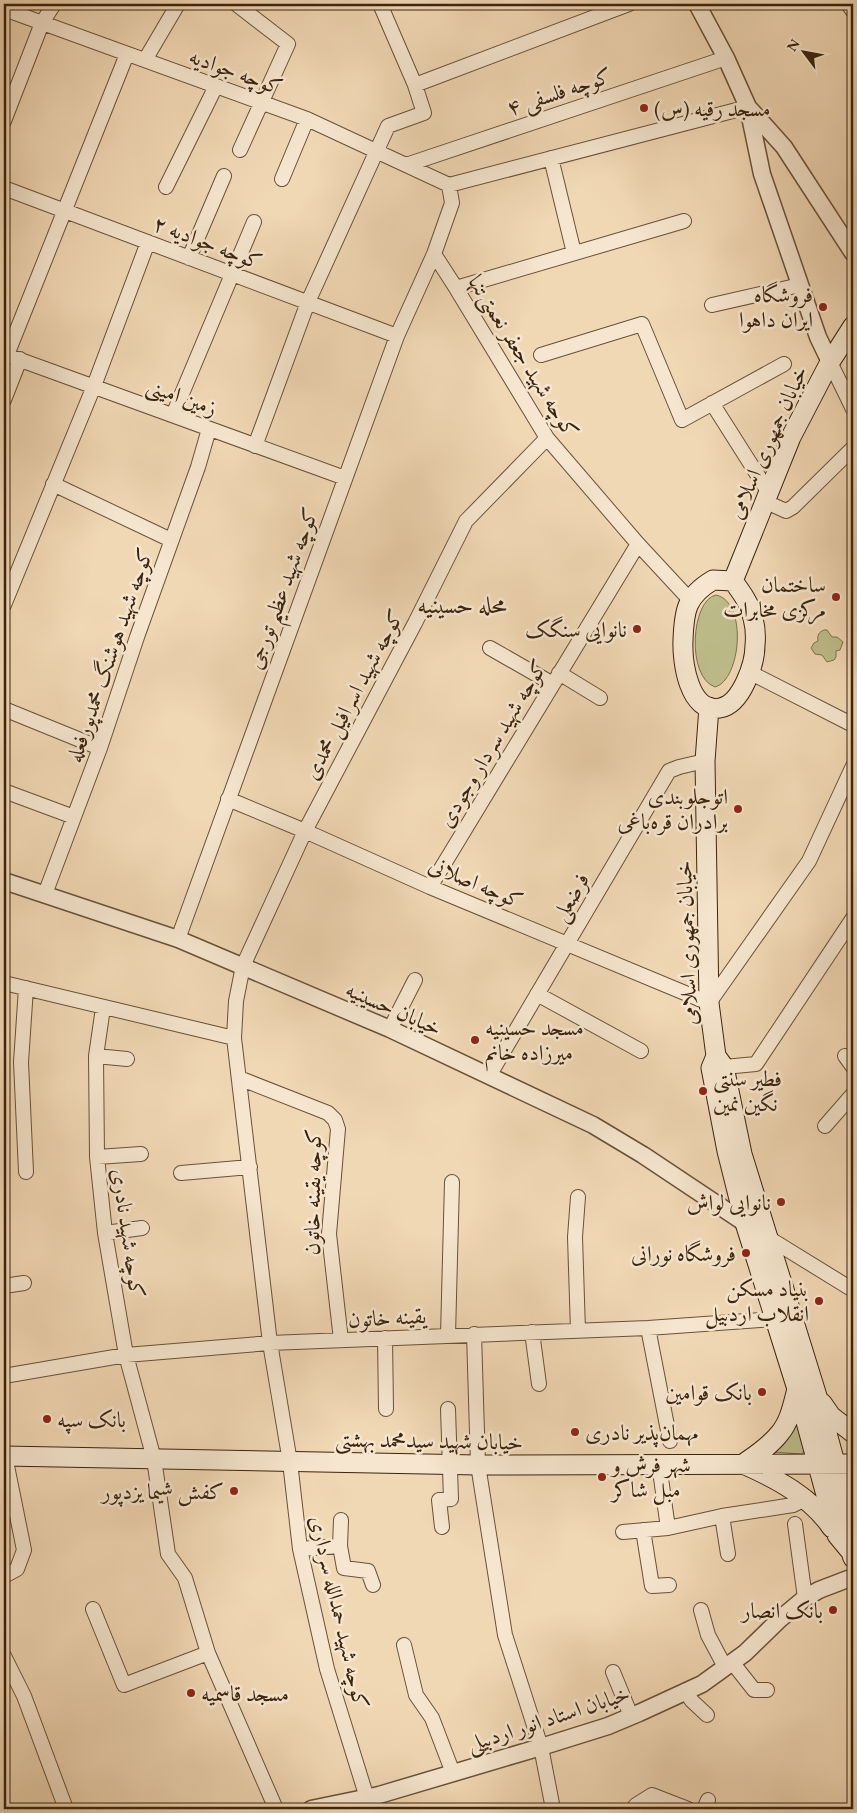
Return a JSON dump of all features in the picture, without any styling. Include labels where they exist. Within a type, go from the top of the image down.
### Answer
[{"type":"main road","name":"خیابان جمهوری اسلامی","points":[[733,582],[772,500],[791,437],[830,362],[853,326]]},
{"type":"main road","points":[[713,580],[733,582],[744,595],[753,617],[756,646],[749,672],[740,692],[722,708],[709,707],[700,703],[692,690],[686,674],[682,647],[684,621],[690,600],[699,588],[713,580]]},
{"type":"main road","name":"خیابان جمهوری اسلامی","points":[[709,707],[705,761],[709,1003],[720,1061],[742,1154],[817,1396],[836,1464]]},
{"type":"main road","name":"خیابان جمهوری اسلامی","points":[[720,1061],[711,1068],[727,1151],[745,1222],[797,1389],[836,1464]]},
{"type":"main road","points":[[797,1389],[789,1418],[781,1432],[743,1464],[777,1479],[824,1515],[850,1543]]},
{"type":"main road","points":[[817,1396],[831,1416],[853,1433]]},
{"type":"main road","name":"خیابان شهید سیدمحمد بهشتی","points":[[4,1454],[154,1459],[478,1465],[836,1464]]},
{"type":"main road","points":[[836,1464],[850,1543]]},
{"type":"street","points":[[4,121],[42,23],[54,4]]},
{"type":"street","points":[[145,60],[178,4]]},
{"type":"street","points":[[236,4],[288,44],[260,102],[240,150]]},
{"type":"street","points":[[257,4],[263,23]]},
{"type":"street","points":[[256,446],[308,302],[388,126],[424,113],[415,85],[380,4]]},
{"type":"street","points":[[415,85],[629,4]]},
{"type":"street","points":[[697,4],[726,58],[748,107],[762,174],[818,337],[853,409]]},
{"type":"street","points":[[848,4],[853,12]]},
{"type":"street","name":"کوچه جوادیه","points":[[4,9],[307,119],[449,185]]},
{"type":"street","points":[[4,400],[10,356],[64,210],[126,54]]},
{"type":"street","name":"کوچه فلسفی ۴","points":[[406,165],[726,58]]},
{"type":"street","points":[[166,186],[216,86]]},
{"type":"street","points":[[434,254],[452,203],[449,185],[748,107]]},
{"type":"street","points":[[748,107],[784,147],[853,253]]},
{"type":"street","points":[[282,180],[307,119]]},
{"type":"street","points":[[551,158],[574,253]]},
{"type":"street","points":[[189,258],[224,176]]},
{"type":"street","name":"کوچه جوادیه ۲","points":[[4,188],[397,336]]},
{"type":"street","points":[[456,288],[684,221]]},
{"type":"street","points":[[173,415],[254,222]]},
{"type":"street","points":[[4,605],[94,386],[148,242]]},
{"type":"street","name":"کوچه شهید جعفر نعمتی‌تنها","points":[[434,254],[547,438],[638,544],[690,600]]},
{"type":"street","name":"کوچه شهید عظیم تورجی","points":[[178,939],[397,336],[434,254]]},
{"type":"street","points":[[712,306],[800,285]]},
{"type":"street","points":[[541,355],[642,324],[682,420],[784,364]]},
{"type":"street","name":"زمین امینی","points":[[10,356],[345,478]]},
{"type":"street","points":[[712,403],[772,500],[786,511],[793,507],[853,448]]},
{"type":"street","name":"کوچه شهید هوشنگ محمدپورفعله","points":[[45,894],[100,748],[198,467],[209,429]]},
{"type":"street","name":"کوچه شهید اسرافیل محمدی","points":[[243,966],[305,831],[415,623],[466,521],[547,438]]},
{"type":"street","points":[[53,484],[171,540]]},
{"type":"street","name":"کوچه شهید سردار وجودی","points":[[430,887],[638,544]]},
{"type":"street","points":[[490,648],[600,698]]},
{"type":"street","points":[[749,672],[853,725]]},
{"type":"street","points":[[4,709],[100,748]]},
{"type":"street","name":"فرضعلی","points":[[490,1076],[669,771],[705,761]]},
{"type":"street","points":[[709,1003],[809,861],[853,766]]},
{"type":"street","points":[[4,791],[74,817]]},
{"type":"street","name":"کوچه اصلانی","points":[[228,799],[430,887],[709,1003]]},
{"type":"street","name":"خیابان حسینیه","points":[[4,881],[178,939],[390,1029],[593,1125],[643,1155],[745,1222]]},
{"type":"street","points":[[720,1061],[756,1064],[853,918]]},
{"type":"street","points":[[243,966],[236,1001],[234,1038],[270,1343]]},
{"type":"street","points":[[390,1029],[415,980]]},
{"type":"street","points":[[4,983],[234,1038]]},
{"type":"street","points":[[26,988],[21,1062],[26,1172]]},
{"type":"street","points":[[538,994],[641,1051]]},
{"type":"street","name":"کوچه شهید نادری","points":[[103,1008],[96,1056],[97,1157],[105,1233],[126,1355],[154,1459],[168,1554],[185,1578],[208,1653],[276,1809]]},
{"type":"street","points":[[96,1056],[127,1059]]},
{"type":"street","name":"کوچه یقینه خاتون","points":[[239,1078],[328,1113],[335,1120],[338,1129],[329,1234],[340,1340]]},
{"type":"street","points":[[824,1126],[853,1094]]},
{"type":"street","points":[[97,1157],[141,1154]]},
{"type":"street","points":[[181,1173],[250,1167]]},
{"type":"street","points":[[448,1335],[452,1182]]},
{"type":"street","points":[[578,1197],[575,1237],[578,1331]]},
{"type":"street","points":[[105,1233],[142,1228]]},
{"type":"street","points":[[767,1237],[853,1290]]},
{"type":"street","points":[[4,1286],[24,1283]]},
{"type":"street","name":"یقینه خاتون","points":[[4,1376],[126,1355],[270,1343],[648,1328],[774,1319]]},
{"type":"street","points":[[648,1328],[670,1441]]},
{"type":"street","points":[[532,1332],[540,1384]]},
{"type":"street","points":[[474,1334],[478,1465],[505,1635],[541,1747],[553,1809]]},
{"type":"street","points":[[385,1338],[386,1409]]},
{"type":"street","name":"کوچه شهید حمدالله سرداری","points":[[270,1343],[290,1462],[300,1550],[327,1669],[367,1798]]},
{"type":"street","points":[[442,1527],[439,1500],[451,1499],[448,1410]]},
{"type":"street","points":[[4,1454],[24,1550],[17,1569],[4,1576]]},
{"type":"street","points":[[660,1464],[668,1528]]},
{"type":"street","points":[[623,1532],[668,1528],[722,1516],[793,1505],[805,1500]]},
{"type":"street","points":[[722,1516],[728,1554]]},
{"type":"street","points":[[341,1520],[340,1546],[344,1568],[368,1571],[373,1585]]},
{"type":"street","points":[[795,1524],[805,1598]]},
{"type":"street","points":[[643,1530],[652,1586],[670,1585]]},
{"type":"street","points":[[300,1550],[340,1546]]},
{"type":"street","name":"خیابان استاد انور اردبیلی","points":[[311,1809],[367,1798],[608,1726],[702,1684],[745,1653],[805,1598],[819,1590],[853,1577]]},
{"type":"street","points":[[93,1609],[124,1685],[208,1653]]},
{"type":"street","points":[[701,1610],[708,1635],[729,1665],[754,1690],[767,1690]]},
{"type":"street","points":[[404,1645],[416,1695],[432,1718],[453,1773]]},
{"type":"street","points":[[4,1656],[24,1696],[66,1809]]},
{"type":"street","points":[[613,1672],[631,1716]]},
{"type":"street","points":[[685,1691],[692,1701],[708,1715]]},
{"type":"street","points":[[633,1809],[652,1795],[688,1809]]},
{"type":"green space","points":[[716,595],[726,601],[733,611],[737,625],[737,641],[731,671],[724,681],[715,687],[706,680],[699,669],[695,639],[701,610],[708,600]]},
{"type":"green space","points":[[827,630],[832,637],[837,637],[843,642],[840,650],[836,651],[834,660],[827,662],[822,655],[815,654],[811,648],[818,641],[819,634]]},
{"type":"green space","points":[[797,1422],[806,1451],[801,1454],[772,1452],[788,1436]]},
{"type":"place","name":"مسجد رقیه (س)","points":[[644,108]]},
{"type":"place","name":"فروشگاه ایران داهوا","points":[[823,307]]},
{"type":"place","name":"ساختمان مرکزی مخابرات","points":[[836,597]]},
{"type":"place","name":"نانوایی سنگک","points":[[637,629]]},
{"type":"place","name":"اتوجلوبندی برادران قره‌باغی","points":[[738,809]]},
{"type":"place","name":"مسجد حسینیه میرزاده خانم","points":[[475,1040]]},
{"type":"place","name":"فطیر سنتی نگین نمین","points":[[703,1091]]},
{"type":"place","name":"نانوایی لواش","points":[[781,1202]]},
{"type":"place","name":"فروشگاه نورانی","points":[[746,1253]]},
{"type":"place","name":"بنیاد مسکن انقلاب اردبیل","points":[[819,1301]]},
{"type":"place","name":"بانک قوامین","points":[[762,1392]]},
{"type":"place","name":"بانک سپه","points":[[47,1419]]},
{"type":"place","name":"مهمان‌پذیر نادری","points":[[575,1432]]},
{"type":"place","name":"شهر فرش و مبل شاکر","points":[[602,1477]]},
{"type":"place","name":"کفش شیما یزدپور","points":[[234,1491]]},
{"type":"place","name":"بانک انصار","points":[[833,1610]]},
{"type":"place","name":"مسجد قاسمیه","points":[[191,1693]]},
{"type":"district","name":"محله حسینیه","points":[[462,605]]}]
